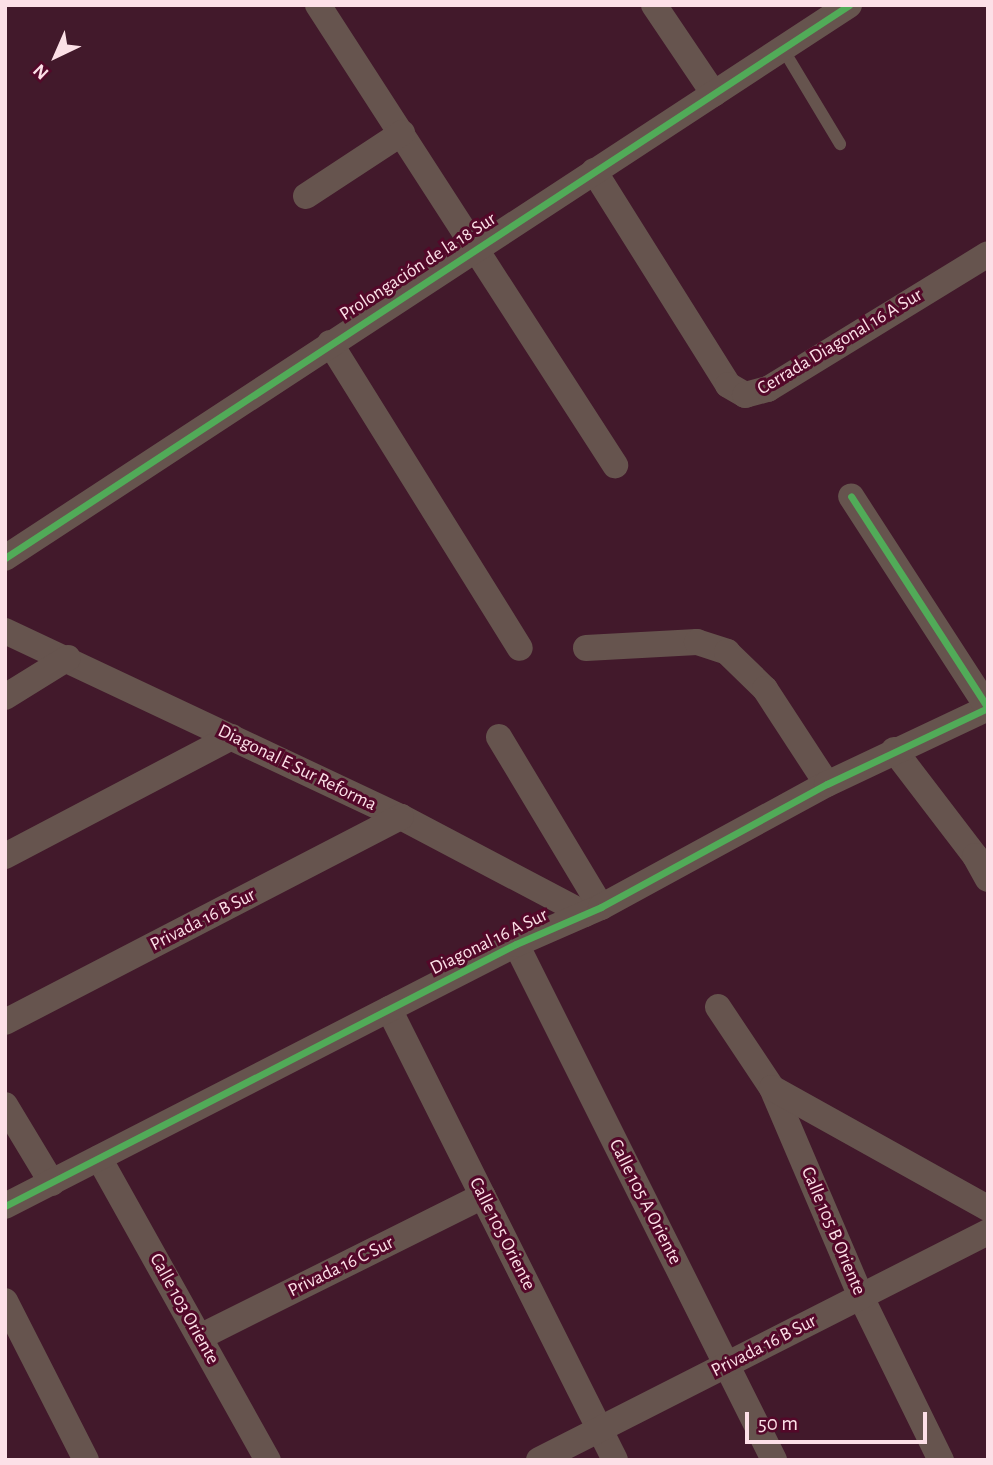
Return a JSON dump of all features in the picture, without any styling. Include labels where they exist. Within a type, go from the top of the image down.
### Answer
[{"type":"street","points":[[318,5],[477,247],[615,465]]},
{"type":"street","points":[[654,5],[714,94]]},
{"type":"street","name":"Prolongación de la 18 Sur","points":[[5,558],[849,5]]},
{"type":"street","points":[[306,196],[402,133]]},
{"type":"street","name":"Cerrada Diagonal 16 A Sur","points":[[594,172],[728,385],[745,395],[768,389],[988,254]]},
{"type":"street","points":[[330,343],[520,648]]},
{"type":"street","points":[[851,496],[988,708]]},
{"type":"street","name":"Diagonal E Sur Reforma","points":[[5,631],[68,658],[593,910]]},
{"type":"street","points":[[586,648],[697,642],[727,652],[765,689],[827,784]]},
{"type":"street","points":[[5,697],[68,658]]},
{"type":"street","name":"Diagonal 16 A Sur","points":[[5,1206],[516,944],[593,910],[894,750],[988,708]]},
{"type":"street","points":[[5,856],[232,737]]},
{"type":"street","points":[[499,737],[593,910]]},
{"type":"street","points":[[894,750],[975,856],[988,879]]},
{"type":"street","name":"Privada 16 B Sur","points":[[5,1022],[401,817]]},
{"type":"street","name":"Calle 105 A Oriente","points":[[516,944],[774,1460]]},
{"type":"street","name":"Calle 105 B Oriente","points":[[718,1007],[772,1088],[861,1297],[941,1460]]},
{"type":"street","name":"Calle 105 Oriente","points":[[389,1009],[615,1460]]},
{"type":"street","points":[[772,1088],[988,1208]]},
{"type":"street","points":[[5,1105],[52,1183]]},
{"type":"street","name":"Calle 103 Oriente","points":[[99,1158],[268,1460]]},
{"type":"street","name":"Privada 16 C Sur","points":[[200,1337],[483,1196]]},
{"type":"street","name":"Privada 16 B Sur","points":[[539,1460],[988,1232]]},
{"type":"street","points":[[5,1301],[86,1460]]},
{"type":"lane","points":[[783,49],[841,144]]},
{"type":"cycle path","points":[[5,558],[849,5]]},
{"type":"cycle path","points":[[5,1206],[516,944],[601,907],[827,784],[988,708],[851,496]]}]
